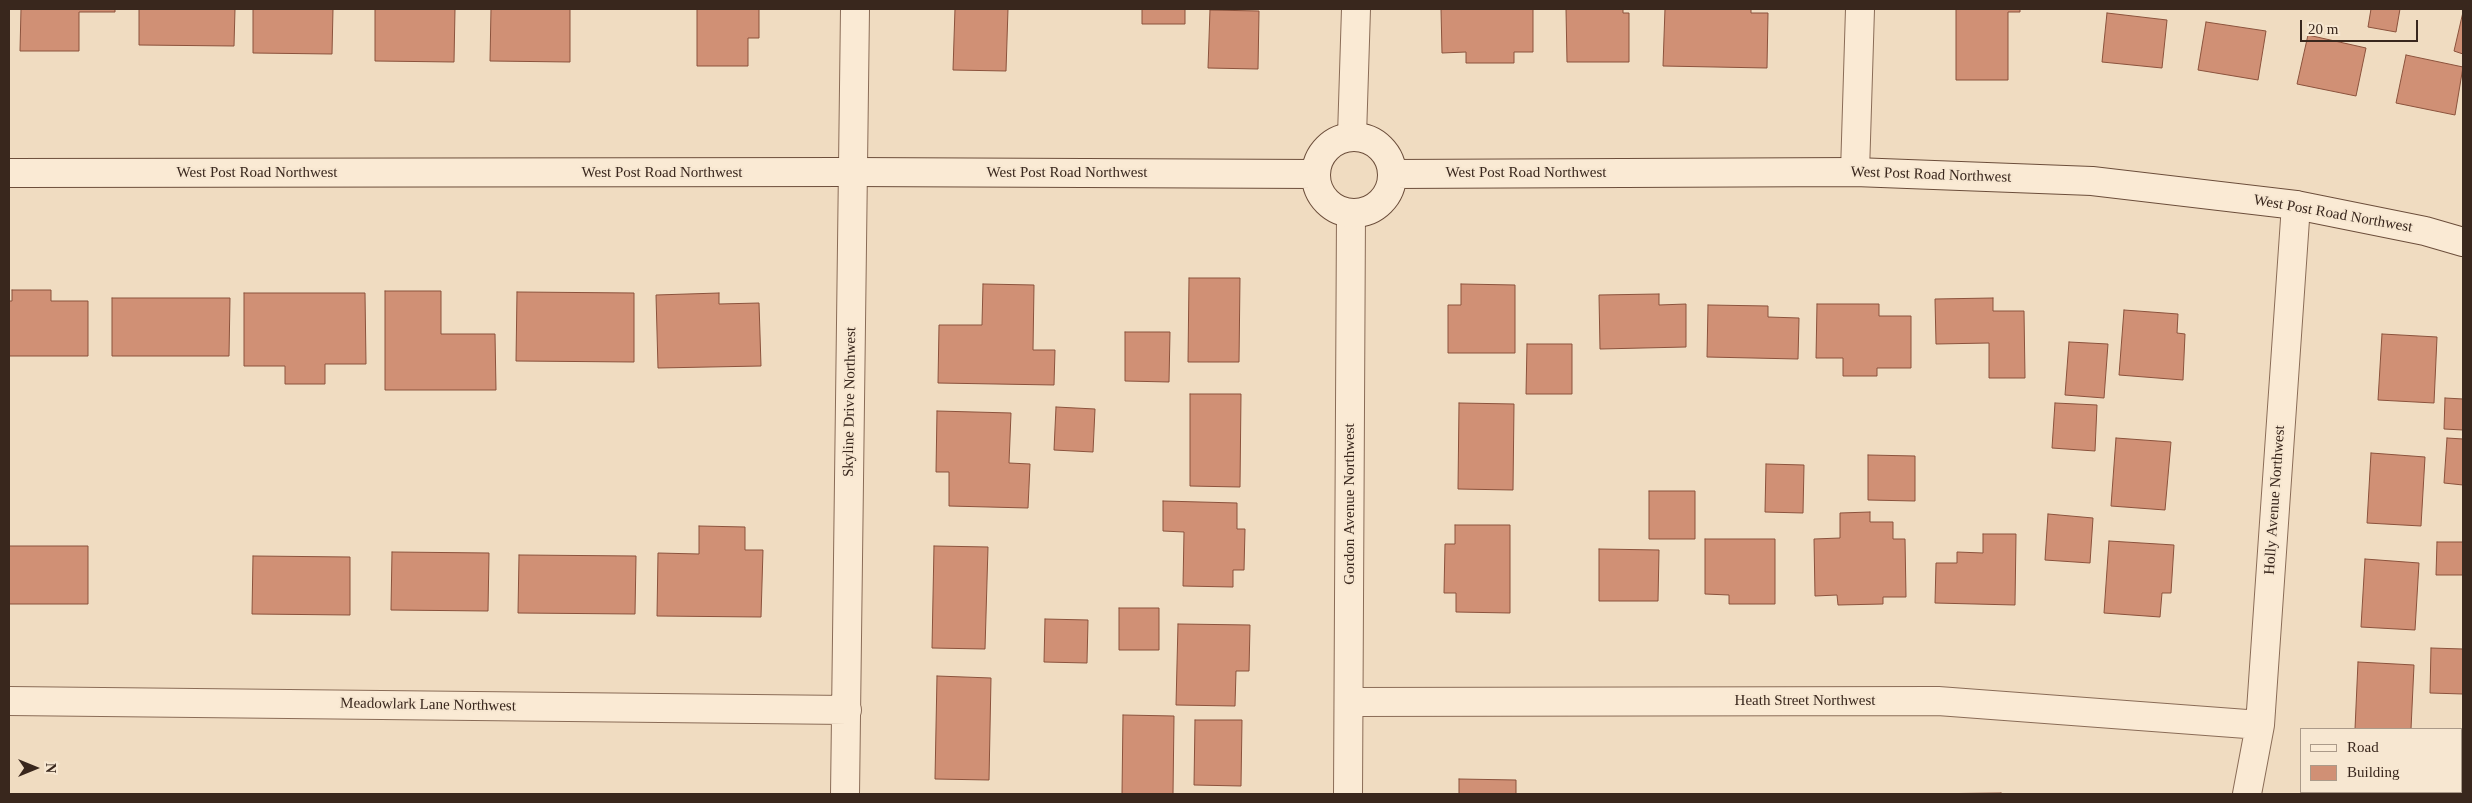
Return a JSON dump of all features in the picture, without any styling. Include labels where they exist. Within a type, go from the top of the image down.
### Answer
[{"type":"street","name":"Skyline Drive Northwest","points":[[845,794],[855,9]]},
{"type":"street","points":[[1352,136],[1356,9]]},
{"type":"street","points":[[1855,172],[1860,9]]},
{"type":"street","points":[[1352,136],[1364,138],[1375,143],[1385,151],[1390,162],[1392,174],[1390,187],[1385,198],[1364,212],[1351,213],[1340,211],[1326,201],[1318,186],[1316,174],[1323,152],[1331,144],[1352,136]]},
{"type":"street","name":"West Post Road Northwest","points":[[9,173],[852,172],[1316,174]]},
{"type":"street","name":"West Post Road Northwest","points":[[1392,174],[1855,172],[2092,181],[2296,205],[2425,231],[2463,242]]},
{"type":"street","name":"Holly Avenue Northwest","points":[[2247,794],[2260,725],[2296,205]]},
{"type":"street","name":"Gordon Avenue Northwest","points":[[1348,794],[1351,213]]},
{"type":"street","name":"Meadowlark Lane Northwest","points":[[9,701],[847,710]]},
{"type":"street","name":"Heath Street Northwest","points":[[1349,702],[1938,701],[2260,725]]},
{"type":"building","points":[[21,9],[115,9],[115,12],[79,12],[79,51],[20,51]]},
{"type":"building","points":[[139,9],[235,9],[234,46],[139,45]]},
{"type":"building","points":[[253,9],[333,9],[332,54],[253,53]]},
{"type":"building","points":[[375,9],[455,9],[454,62],[375,61]]},
{"type":"building","points":[[491,9],[570,9],[570,62],[490,61]]},
{"type":"building","points":[[697,9],[759,9],[759,38],[748,38],[748,66],[697,66]]},
{"type":"building","points":[[955,9],[1008,9],[1006,71],[953,70]]},
{"type":"building","points":[[1142,9],[1185,9],[1185,24],[1142,24]]},
{"type":"building","points":[[1441,9],[1533,9],[1533,52],[1514,52],[1514,63],[1466,63],[1466,52],[1442,53]]},
{"type":"building","points":[[1566,9],[1623,9],[1623,13],[1629,13],[1629,62],[1567,62]]},
{"type":"building","points":[[1665,9],[1751,9],[1751,13],[1768,13],[1767,68],[1663,66]]},
{"type":"building","points":[[1956,9],[2020,9],[2020,12],[2008,12],[2008,80],[1956,80]]},
{"type":"building","points":[[2371,9],[2400,9],[2396,32],[2368,27]]},
{"type":"building","points":[[1210,10],[1259,11],[1258,69],[1208,68]]},
{"type":"building","points":[[2463,12],[2463,54],[2454,51]]},
{"type":"building","points":[[2107,13],[2167,20],[2162,68],[2102,62]]},
{"type":"building","points":[[2206,22],[2266,31],[2258,80],[2198,70]]},
{"type":"building","points":[[2308,35],[2366,48],[2356,96],[2297,84]]},
{"type":"building","points":[[2406,55],[2463,67],[2455,115],[2396,103]]},
{"type":"building","points":[[1189,278],[1240,278],[1239,362],[1188,362]]},
{"type":"building","points":[[983,284],[1034,285],[1033,350],[1055,350],[1054,385],[938,383],[939,325],[982,325]]},
{"type":"building","points":[[1461,284],[1515,285],[1515,353],[1448,353],[1448,305],[1461,305]]},
{"type":"building","points":[[12,290],[51,290],[51,301],[88,301],[88,356],[9,356],[9,301],[12,301]]},
{"type":"building","points":[[385,291],[441,291],[441,334],[495,334],[496,390],[385,390]]},
{"type":"building","points":[[517,292],[634,293],[634,362],[516,361]]},
{"type":"building","points":[[244,293],[365,293],[366,364],[325,364],[325,384],[285,384],[285,366],[244,366]]},
{"type":"building","points":[[719,293],[719,304],[759,303],[761,366],[658,368],[656,295]]},
{"type":"building","points":[[1659,294],[1659,305],[1686,304],[1686,347],[1600,349],[1599,295]]},
{"type":"building","points":[[112,298],[230,298],[229,356],[112,356]]},
{"type":"building","points":[[1993,298],[1993,311],[2024,311],[2025,378],[1989,378],[1989,343],[1936,344],[1935,299]]},
{"type":"building","points":[[1817,304],[1879,304],[1879,316],[1911,316],[1911,368],[1877,368],[1877,376],[1843,376],[1843,358],[1816,358]]},
{"type":"building","points":[[1708,305],[1768,306],[1768,317],[1799,318],[1798,359],[1707,357]]},
{"type":"building","points":[[2124,310],[2178,314],[2177,333],[2185,334],[2183,380],[2119,375]]},
{"type":"building","points":[[1125,332],[1170,332],[1169,382],[1125,381]]},
{"type":"building","points":[[2382,334],[2437,337],[2434,403],[2378,400]]},
{"type":"building","points":[[2069,342],[2108,344],[2104,398],[2065,395]]},
{"type":"building","points":[[1527,344],[1572,344],[1572,394],[1526,394]]},
{"type":"building","points":[[1190,394],[1241,394],[1240,487],[1190,486]]},
{"type":"building","points":[[2445,398],[2463,399],[2463,430],[2444,429]]},
{"type":"building","points":[[1459,403],[1514,404],[1513,490],[1458,489]]},
{"type":"building","points":[[2055,403],[2097,405],[2095,451],[2052,448]]},
{"type":"building","points":[[1056,407],[1095,409],[1093,452],[1054,450]]},
{"type":"building","points":[[937,411],[1011,413],[1009,463],[1030,464],[1028,508],[949,506],[949,472],[936,472]]},
{"type":"building","points":[[2116,438],[2171,442],[2165,510],[2111,506]]},
{"type":"building","points":[[2447,438],[2463,439],[2463,485],[2444,483]]},
{"type":"building","points":[[2371,453],[2425,457],[2421,526],[2367,523]]},
{"type":"building","points":[[1868,455],[1915,456],[1915,501],[1868,500]]},
{"type":"building","points":[[1766,464],[1804,465],[1803,513],[1765,512]]},
{"type":"building","points":[[1649,491],[1695,491],[1695,539],[1649,539]]},
{"type":"building","points":[[1163,501],[1237,503],[1237,529],[1245,529],[1244,570],[1233,570],[1233,587],[1183,586],[1184,532],[1163,531]]},
{"type":"building","points":[[1870,512],[1870,522],[1893,522],[1893,539],[1905,539],[1906,597],[1883,597],[1883,604],[1838,605],[1837,595],[1815,596],[1814,539],[1840,538],[1840,513]]},
{"type":"building","points":[[2048,514],[2093,518],[2090,563],[2045,560]]},
{"type":"building","points":[[1455,525],[1510,525],[1510,613],[1456,612],[1456,593],[1444,593],[1445,544],[1455,544]]},
{"type":"building","points":[[699,526],[745,527],[745,550],[763,550],[761,617],[657,616],[658,553],[699,554]]},
{"type":"building","points":[[1983,534],[2016,534],[2015,605],[1935,603],[1936,563],[1957,563],[1957,552],[1983,553]]},
{"type":"building","points":[[1705,539],[1775,539],[1775,604],[1729,604],[1729,595],[1705,594]]},
{"type":"building","points":[[2109,541],[2174,545],[2171,593],[2162,593],[2160,617],[2104,613]]},
{"type":"building","points":[[2437,542],[2463,542],[2463,575],[2436,575]]},
{"type":"building","points":[[9,546],[88,546],[88,604],[9,604]]},
{"type":"building","points":[[934,546],[988,547],[985,649],[932,648]]},
{"type":"building","points":[[1599,549],[1659,550],[1658,601],[1599,601]]},
{"type":"building","points":[[392,552],[489,553],[488,611],[391,610]]},
{"type":"building","points":[[519,555],[636,556],[635,614],[518,613]]},
{"type":"building","points":[[253,556],[350,557],[350,615],[252,614]]},
{"type":"building","points":[[2365,559],[2419,563],[2415,630],[2361,627]]},
{"type":"building","points":[[1119,608],[1159,608],[1159,650],[1119,650]]},
{"type":"building","points":[[1045,619],[1088,620],[1087,663],[1044,662]]},
{"type":"building","points":[[1178,624],[1250,625],[1249,671],[1236,671],[1235,706],[1176,705]]},
{"type":"building","points":[[2431,648],[2463,649],[2463,694],[2430,693]]},
{"type":"building","points":[[2358,662],[2414,665],[2411,728],[2355,728]]},
{"type":"building","points":[[937,676],[991,678],[989,780],[935,779]]},
{"type":"building","points":[[1123,715],[1174,716],[1173,794],[1122,794]]},
{"type":"building","points":[[1195,720],[1242,720],[1241,786],[1194,785]]},
{"type":"building","points":[[1459,779],[1516,780],[1516,794],[1459,794]]},
{"type":"building","points":[[2001,793],[2001,794],[1917,794]]},
{"type":"building","points":[[2346,793],[2400,793],[2400,794]]}]
